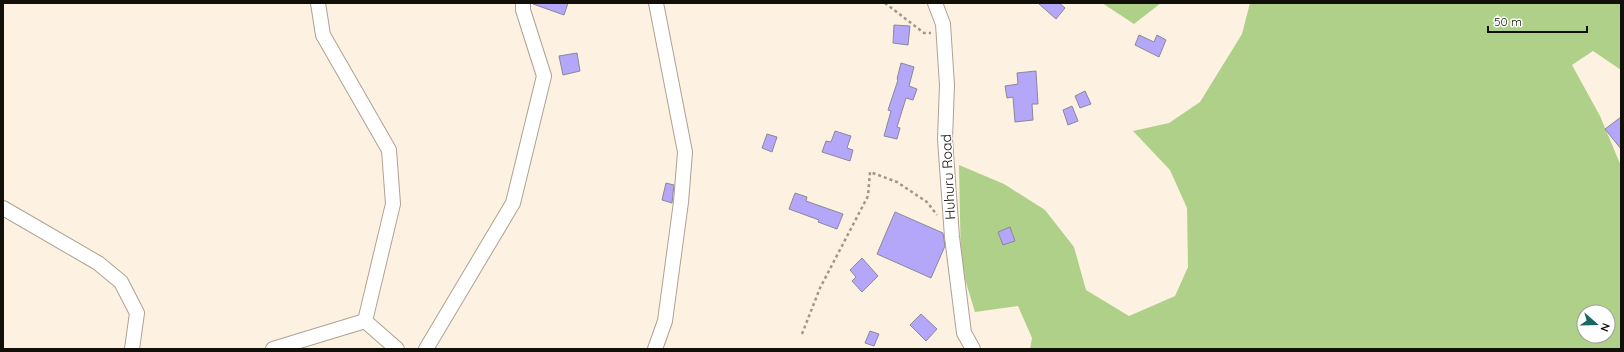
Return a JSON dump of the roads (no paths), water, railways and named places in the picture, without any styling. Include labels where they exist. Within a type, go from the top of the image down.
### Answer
[{"type":"street","points":[[318,3],[323,35],[389,150],[392,204],[365,321]]},
{"type":"street","points":[[426,349],[513,203],[544,76],[523,10],[523,3]]},
{"type":"street","points":[[655,349],[665,321],[681,202],[685,152],[656,3]]},
{"type":"street","name":"Huhuru Road","points":[[935,3],[943,24],[944,33],[946,85],[945,139],[952,237],[964,333],[973,349]]},
{"type":"street","points":[[3,208],[98,263],[121,282],[137,313],[132,349]]},
{"type":"street","points":[[273,349],[365,321]]},
{"type":"street","points":[[365,321],[397,349]]}]
